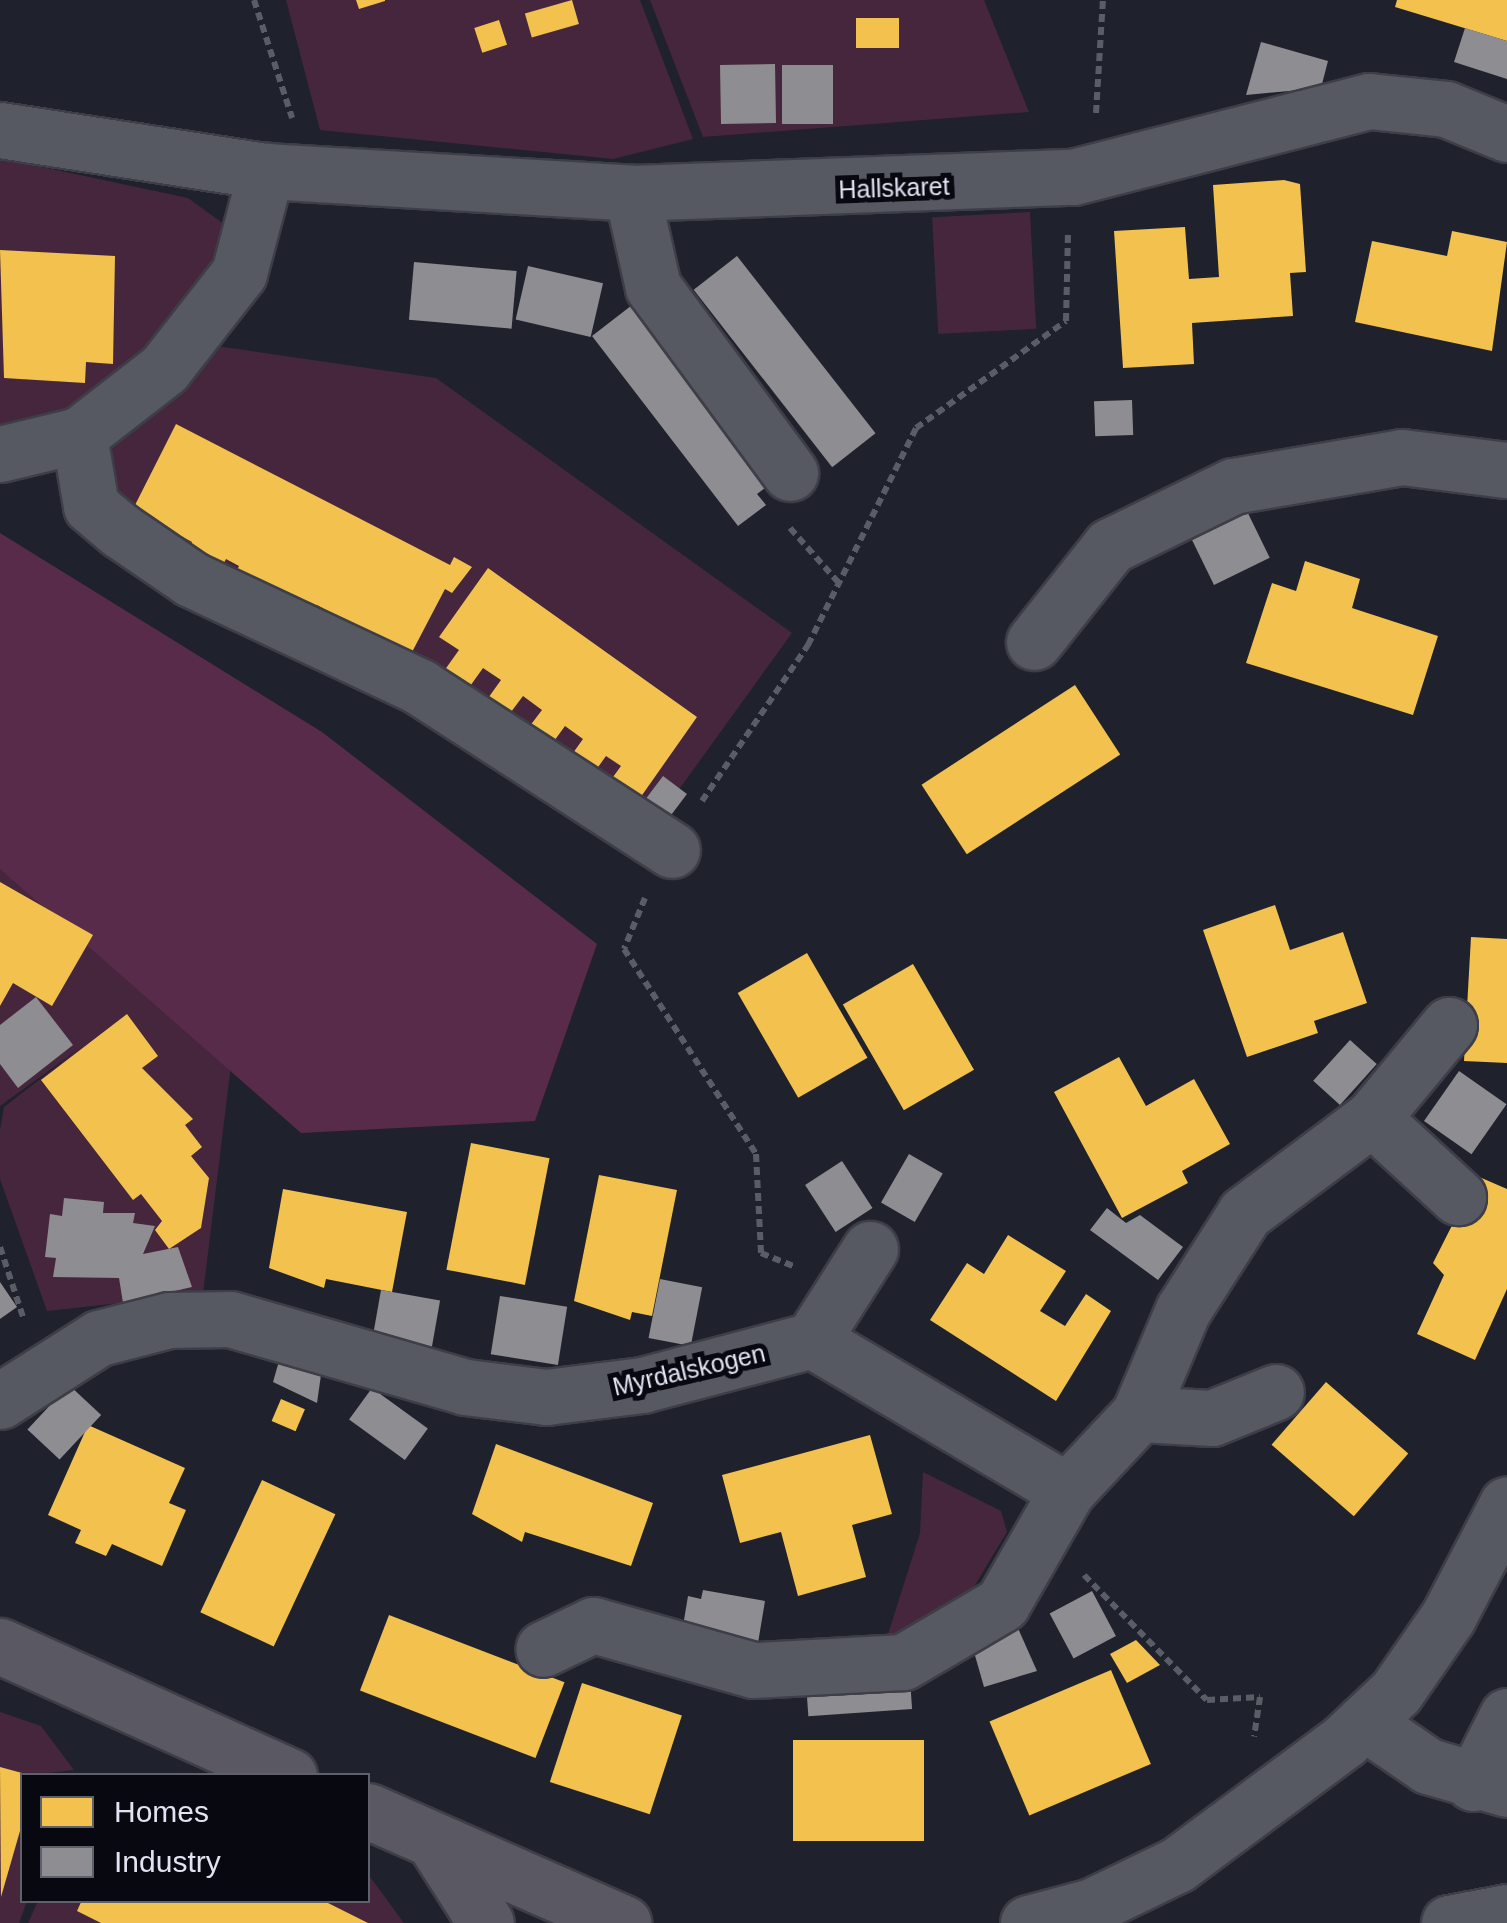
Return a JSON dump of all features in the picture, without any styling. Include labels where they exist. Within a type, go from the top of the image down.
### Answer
[{"type":"main road","points":[[0,1646],[281,1773]]},
{"type":"main road","points":[[370,1812],[623,1923]]},
{"type":"main road","points":[[433,1840],[486,1923]]},
{"type":"street","name":"Hallskaret","points":[[0,130],[284,172],[632,192],[1073,177],[1369,101],[1446,109],[1507,134]]},
{"type":"street","points":[[0,454],[79,435],[164,369],[213,314],[284,172]]},
{"type":"street","points":[[632,192],[653,287],[790,473]]},
{"type":"street","points":[[79,435],[91,506],[121,532],[191,579],[420,686],[672,850]]},
{"type":"street","points":[[1034,642],[1110,546],[1233,486],[1402,456],[1507,470]]},
{"type":"street","points":[[543,1649],[593,1625],[753,1670],[903,1662],[1002,1604],[1057,1515],[1139,1414],[1184,1310],[1246,1212],[1372,1118],[1449,1025]]},
{"type":"street","points":[[1372,1118],[1458,1197]]},
{"type":"street","points":[[870,1250],[812,1340],[1057,1515]]},
{"type":"street","name":"Myrdalskogen","points":[[0,1401],[47,1366],[99,1338],[168,1320],[230,1318],[465,1388],[546,1397],[642,1385],[812,1340]]},
{"type":"street","points":[[1139,1414],[1212,1418],[1276,1392]]},
{"type":"street","points":[[1028,1923],[1160,1873],[1264,1805],[1364,1722],[1448,1617],[1507,1504]]},
{"type":"street","points":[[1364,1722],[1428,1766],[1490,1786],[1507,1716]]},
{"type":"street","points":[[1449,1923],[1507,1912]]},
{"type":"path","points":[[254,0],[284,172]]},
{"type":"path","points":[[809,1268],[761,1253],[756,1154],[624,948],[672,850],[808,645],[916,428],[1066,320],[1073,177],[1091,146],[1103,0]]},
{"type":"path","points":[[0,1248],[47,1366]]},
{"type":"path","points":[[1057,1515],[1207,1700],[1260,1696],[1247,1757],[1264,1805]]},
{"type":"shaded area","points":[[286,0],[640,0],[693,139],[613,159],[320,130]]},
{"type":"shaded area","points":[[650,0],[984,0],[1029,112],[703,137]]},
{"type":"shaded area","points":[[0,158],[188,198],[224,224],[225,264],[83,414],[0,437]]},
{"type":"shaded area","points":[[1030,212],[1036,329],[938,334],[932,217]]},
{"type":"shaded area","points":[[217,346],[436,378],[792,633],[636,849],[420,687],[142,559],[97,477],[111,428],[173,390]]},
{"type":"shaded area","points":[[0,533],[322,732],[597,944],[535,1121],[301,1133],[0,869]]},
{"type":"shaded area","points":[[0,834],[232,1057],[203,1294],[47,1311],[0,1179],[0,1130],[4,1107],[83,1046],[0,1106]]},
{"type":"shaded area","points":[[923,1472],[1001,1511],[1007,1532],[960,1610],[884,1647],[920,1533]]},
{"type":"shaded area","points":[[0,1712],[41,1726],[74,1770],[20,1773],[20,1903],[26,1903],[19,1923],[0,1923]]},
{"type":"shaded area","points":[[370,1877],[404,1923],[28,1923],[37,1903],[370,1903]]},
{"type":"building: Homes","points":[[356,0],[385,0],[385,1],[359,9]]},
{"type":"building: Homes","points":[[572,0],[579,24],[532,38],[525,14]]},
{"type":"building: Homes","points":[[1397,0],[1507,0],[1507,41],[1395,7]]},
{"type":"building: Homes","points":[[856,18],[899,18],[899,48],[856,48]]},
{"type":"building: Homes","points":[[499,20],[507,45],[482,53],[474,28]]},
{"type":"building: Homes","points":[[1284,180],[1300,184],[1306,272],[1290,273],[1293,316],[1192,323],[1194,364],[1123,368],[1114,231],[1185,227],[1189,279],[1219,277],[1213,185]]},
{"type":"building: Homes","points":[[1452,231],[1507,242],[1492,351],[1355,322],[1372,241],[1447,256]]},
{"type":"building: Homes","points":[[0,250],[115,256],[113,364],[86,362],[85,383],[4,378]]},
{"type":"building: Homes","points":[[176,424],[450,565],[454,557],[472,567],[452,593],[445,589],[411,654],[361,629],[352,646],[320,630],[329,612],[317,605],[307,624],[230,585],[239,566],[226,559],[216,578],[183,561],[192,542],[181,536],[171,555],[132,511]]},
{"type":"building: Homes","points":[[1305,561],[1360,579],[1352,608],[1438,636],[1413,715],[1246,663],[1272,583],[1296,591]]},
{"type":"building: Homes","points":[[488,568],[697,717],[633,808],[605,788],[621,766],[606,756],[591,777],[568,760],[583,739],[565,726],[549,748],[526,731],[542,710],[523,696],[508,716],[486,701],[501,680],[483,668],[468,689],[444,671],[459,650],[439,637]]},
{"type":"building: Homes","points":[[1075,685],[1120,755],[967,854],[922,785]]},
{"type":"building: Homes","points":[[0,882],[93,935],[52,1006],[13,983],[0,1006]]},
{"type":"building: Homes","points":[[1275,905],[1290,950],[1343,932],[1367,1003],[1314,1021],[1318,1033],[1247,1057],[1203,930]]},
{"type":"building: Homes","points":[[1471,937],[1507,939],[1507,1063],[1464,1061]]},
{"type":"building: Homes","points":[[807,953],[868,1058],[798,1098],[738,993]]},
{"type":"building: Homes","points":[[913,964],[974,1070],[904,1110],[843,1004]]},
{"type":"building: Homes","points":[[127,1014],[158,1056],[142,1068],[193,1119],[185,1125],[202,1147],[191,1156],[209,1178],[201,1228],[169,1249],[155,1230],[162,1221],[141,1194],[133,1200],[41,1080]]},
{"type":"building: Homes","points":[[1119,1057],[1146,1106],[1194,1079],[1230,1144],[1182,1171],[1188,1183],[1122,1218],[1054,1092]]},
{"type":"building: Homes","points":[[471,1143],[550,1158],[525,1285],[446,1270]]},
{"type":"building: Homes","points":[[599,1175],[677,1190],[652,1316],[632,1312],[630,1320],[574,1301]]},
{"type":"building: Homes","points":[[1477,1176],[1507,1189],[1507,1289],[1475,1360],[1417,1334],[1444,1275],[1433,1263]]},
{"type":"building: Homes","points":[[283,1189],[407,1212],[392,1292],[326,1279],[324,1288],[269,1268]]},
{"type":"building: Homes","points":[[1008,1235],[1066,1271],[1040,1311],[1065,1326],[1086,1294],[1111,1311],[1056,1401],[930,1320],[967,1263],[984,1274]]},
{"type":"building: Homes","points":[[1326,1382],[1408,1454],[1354,1516],[1272,1445]]},
{"type":"building: Homes","points":[[281,1399],[305,1409],[296,1431],[272,1421]]},
{"type":"building: Homes","points":[[88,1425],[185,1468],[169,1503],[186,1510],[162,1566],[112,1544],[106,1556],[75,1543],[81,1530],[48,1515]]},
{"type":"building: Homes","points":[[870,1435],[892,1514],[852,1525],[866,1577],[798,1596],[781,1532],[740,1543],[722,1475]]},
{"type":"building: Homes","points":[[496,1444],[653,1503],[631,1566],[525,1532],[522,1542],[472,1514]]},
{"type":"building: Homes","points":[[262,1480],[335,1514],[274,1647],[200,1612]]},
{"type":"building: Homes","points":[[389,1615],[565,1682],[535,1758],[360,1691]]},
{"type":"building: Homes","points":[[1136,1640],[1160,1665],[1127,1683],[1110,1654]]},
{"type":"building: Homes","points":[[1111,1670],[1151,1764],[1029,1815],[989,1722]]},
{"type":"building: Homes","points":[[582,1683],[682,1715],[650,1814],[550,1782]]},
{"type":"building: Homes","points":[[793,1740],[924,1740],[924,1841],[793,1841]]},
{"type":"building: Homes","points":[[0,1767],[22,1773],[20,1831],[1,1897]]},
{"type":"building: Homes","points":[[81,1903],[328,1903],[368,1923],[101,1923],[77,1911]]},
{"type":"building: Industry","points":[[1465,28],[1507,41],[1507,79],[1454,62]]},
{"type":"building: Industry","points":[[1261,42],[1328,61],[1321,88],[1246,95]]},
{"type":"building: Industry","points":[[775,64],[776,123],[721,124],[720,65]]},
{"type":"building: Industry","points":[[782,65],[833,65],[833,124],[782,124]]},
{"type":"building: Industry","points":[[737,256],[876,433],[832,467],[694,290]]},
{"type":"building: Industry","points":[[414,262],[517,271],[512,329],[409,320]]},
{"type":"building: Industry","points":[[528,266],[603,283],[591,337],[516,320]]},
{"type":"building: Industry","points":[[636,302],[774,481],[757,494],[766,505],[738,526],[592,336]]},
{"type":"building: Industry","points":[[1132,400],[1133,435],[1095,436],[1094,401]]},
{"type":"building: Industry","points":[[1243,503],[1270,558],[1214,585],[1187,530]]},
{"type":"building: Industry","points":[[663,776],[687,794],[662,827],[638,809]]},
{"type":"building: Industry","points":[[36,997],[73,1045],[18,1088],[0,1064],[0,1025]]},
{"type":"building: Industry","points":[[1350,1040],[1377,1064],[1340,1105],[1313,1081]]},
{"type":"building: Industry","points":[[1459,1071],[1507,1104],[1472,1154],[1424,1121]]},
{"type":"building: Industry","points":[[909,1154],[943,1174],[915,1222],[881,1202]]},
{"type":"building: Industry","points":[[842,1161],[872,1208],[836,1232],[805,1185]]},
{"type":"building: Industry","points":[[64,1198],[104,1202],[103,1213],[135,1213],[133,1223],[155,1226],[143,1254],[178,1247],[192,1287],[123,1303],[119,1278],[53,1277],[56,1258],[45,1257],[50,1214],[62,1216]]},
{"type":"building: Industry","points":[[1107,1208],[1126,1223],[1140,1215],[1183,1247],[1158,1280],[1090,1230]]},
{"type":"building: Industry","points":[[660,1279],[702,1287],[691,1346],[649,1338]]},
{"type":"building: Industry","points":[[0,1282],[17,1307],[0,1319]]},
{"type":"building: Industry","points":[[381,1290],[440,1300],[432,1347],[373,1336]]},
{"type":"building: Industry","points":[[500,1296],[567,1307],[558,1365],[491,1354]]},
{"type":"building: Industry","points":[[281,1354],[322,1368],[317,1403],[273,1382]]},
{"type":"building: Industry","points":[[69,1385],[101,1415],[60,1460],[27,1430]]},
{"type":"building: Industry","points":[[372,1388],[428,1429],[405,1460],[349,1420]]},
{"type":"building: Industry","points":[[703,1590],[765,1601],[758,1643],[683,1626],[688,1596],[701,1599]]},
{"type":"building: Industry","points":[[1092,1591],[1116,1636],[1074,1659],[1050,1614]]},
{"type":"building: Industry","points":[[1017,1626],[1037,1671],[984,1687],[972,1645]]},
{"type":"building: Industry","points":[[910,1679],[912,1709],[808,1716],[806,1686]]}]
